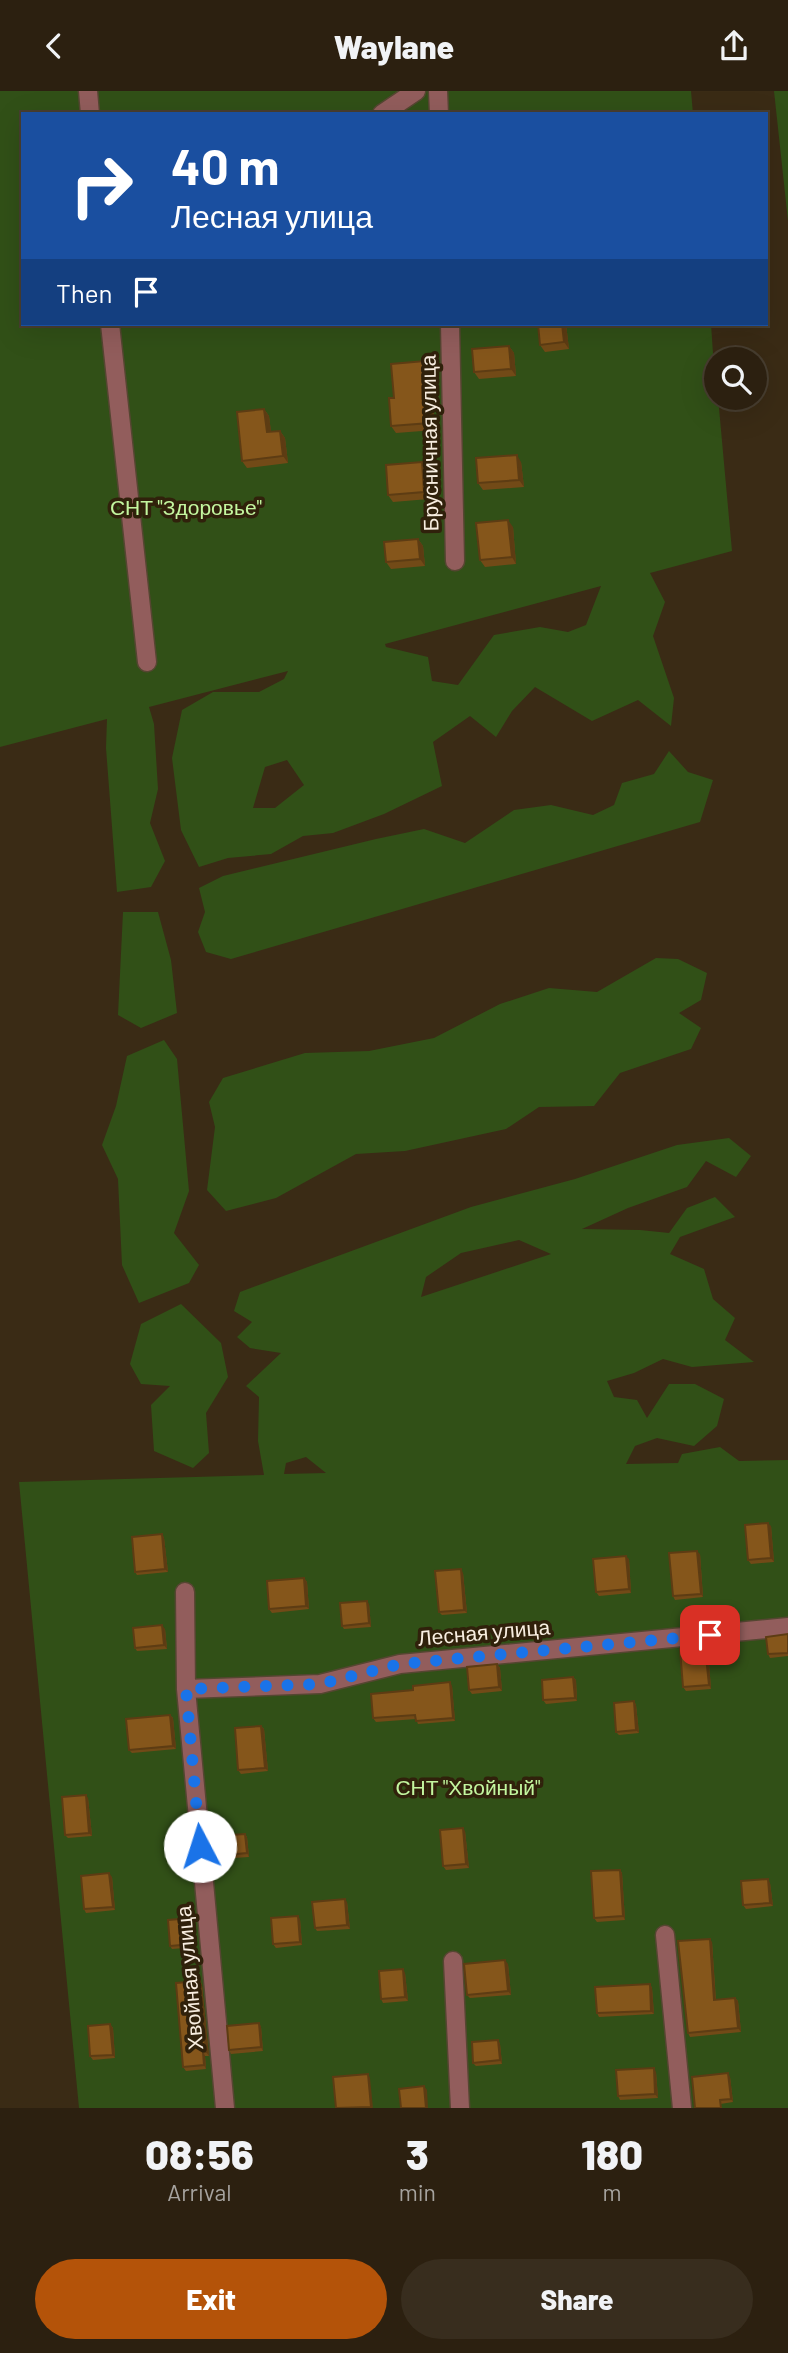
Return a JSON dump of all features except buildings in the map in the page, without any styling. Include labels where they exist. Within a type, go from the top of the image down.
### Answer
[{"type":"street","points":[[88,91],[90,112]]},
{"type":"street","points":[[385,112],[416,91]]},
{"type":"street","points":[[438,91],[439,112]]},
{"type":"street","points":[[110,326],[147,662]]},
{"type":"street","name":"Брусничная улица","points":[[450,326],[455,561]]},
{"type":"street","name":"Хвойная улица","points":[[185,1592],[186,1689],[225,2108]]},
{"type":"street","name":"Лесная улица","points":[[186,1689],[320,1684],[400,1664],[788,1627]]},
{"type":"street","points":[[665,1935],[682,2108]]},
{"type":"street","points":[[453,1961],[460,2108]]},
{"type":"green space","name":"СНТ \"Здоровье\"","points":[[0,91],[691,91],[693,112],[21,112],[21,326],[711,326],[713,347],[704,347],[704,410],[719,410],[732,551],[650,573],[665,602],[653,636],[674,698],[671,726],[638,700],[592,721],[535,687],[512,711],[496,737],[470,716],[433,742],[442,786],[384,814],[333,833],[303,836],[271,854],[228,858],[199,867],[181,830],[172,758],[182,710],[213,692],[259,692],[284,679],[288,671],[149,707],[154,724],[158,789],[150,823],[165,861],[151,887],[117,892],[106,748],[107,719],[0,747]],"holes":[[[601,586],[586,625],[568,632],[540,627],[494,635],[458,685],[432,681],[428,657],[386,647],[385,644]],[[287,760],[304,785],[275,808],[253,808],[265,767]]]},
{"type":"green space","points":[[774,91],[788,91],[788,221]]},
{"type":"green space","points":[[669,751],[688,772],[713,780],[700,822],[231,959],[206,952],[198,932],[205,912],[199,888],[223,876],[424,829],[465,843],[514,810],[551,805],[593,815],[614,805],[622,783],[654,774]]},
{"type":"green space","points":[[123,912],[158,912],[171,960],[177,1013],[141,1028],[118,1015]]},
{"type":"green space","points":[[656,958],[678,959],[707,973],[701,1000],[679,1013],[701,1028],[691,1049],[620,1073],[594,1106],[539,1107],[506,1129],[405,1151],[356,1154],[276,1198],[226,1211],[207,1190],[215,1127],[209,1102],[223,1078],[305,1053],[369,1051],[434,1038],[500,1004],[549,988],[597,992]]},
{"type":"green space","points":[[164,1040],[177,1059],[189,1191],[174,1233],[199,1265],[189,1283],[139,1303],[122,1265],[118,1179],[102,1145],[116,1106],[127,1056]]},
{"type":"green space","name":"СНТ \"Хвойный\"","points":[[729,1138],[751,1156],[736,1177],[706,1161],[687,1187],[628,1208],[582,1229],[669,1233],[687,1208],[715,1197],[735,1217],[680,1237],[670,1254],[704,1269],[713,1299],[735,1318],[725,1340],[754,1362],[692,1367],[663,1359],[634,1373],[607,1381],[614,1397],[637,1400],[647,1418],[669,1384],[695,1384],[724,1399],[717,1426],[694,1446],[657,1438],[635,1446],[626,1464],[678,1463],[682,1454],[720,1447],[739,1461],[788,1460],[788,2108],[79,2108],[19,1482],[264,1475],[258,1441],[259,1397],[246,1386],[281,1353],[250,1348],[237,1337],[252,1322],[234,1311],[240,1292],[471,1207],[575,1179],[677,1145]],"holes":[[[519,1240],[551,1254],[421,1297],[426,1277],[461,1253]],[[306,1457],[326,1473],[284,1474],[286,1463]]]},
{"type":"green space","points":[[181,1304],[221,1343],[228,1377],[206,1413],[209,1453],[193,1468],[154,1451],[151,1405],[170,1386],[141,1384],[130,1364],[141,1324]]},
{"type":"route","points":[[200,1846],[186,1689],[320,1684],[400,1664],[710,1635]]}]
